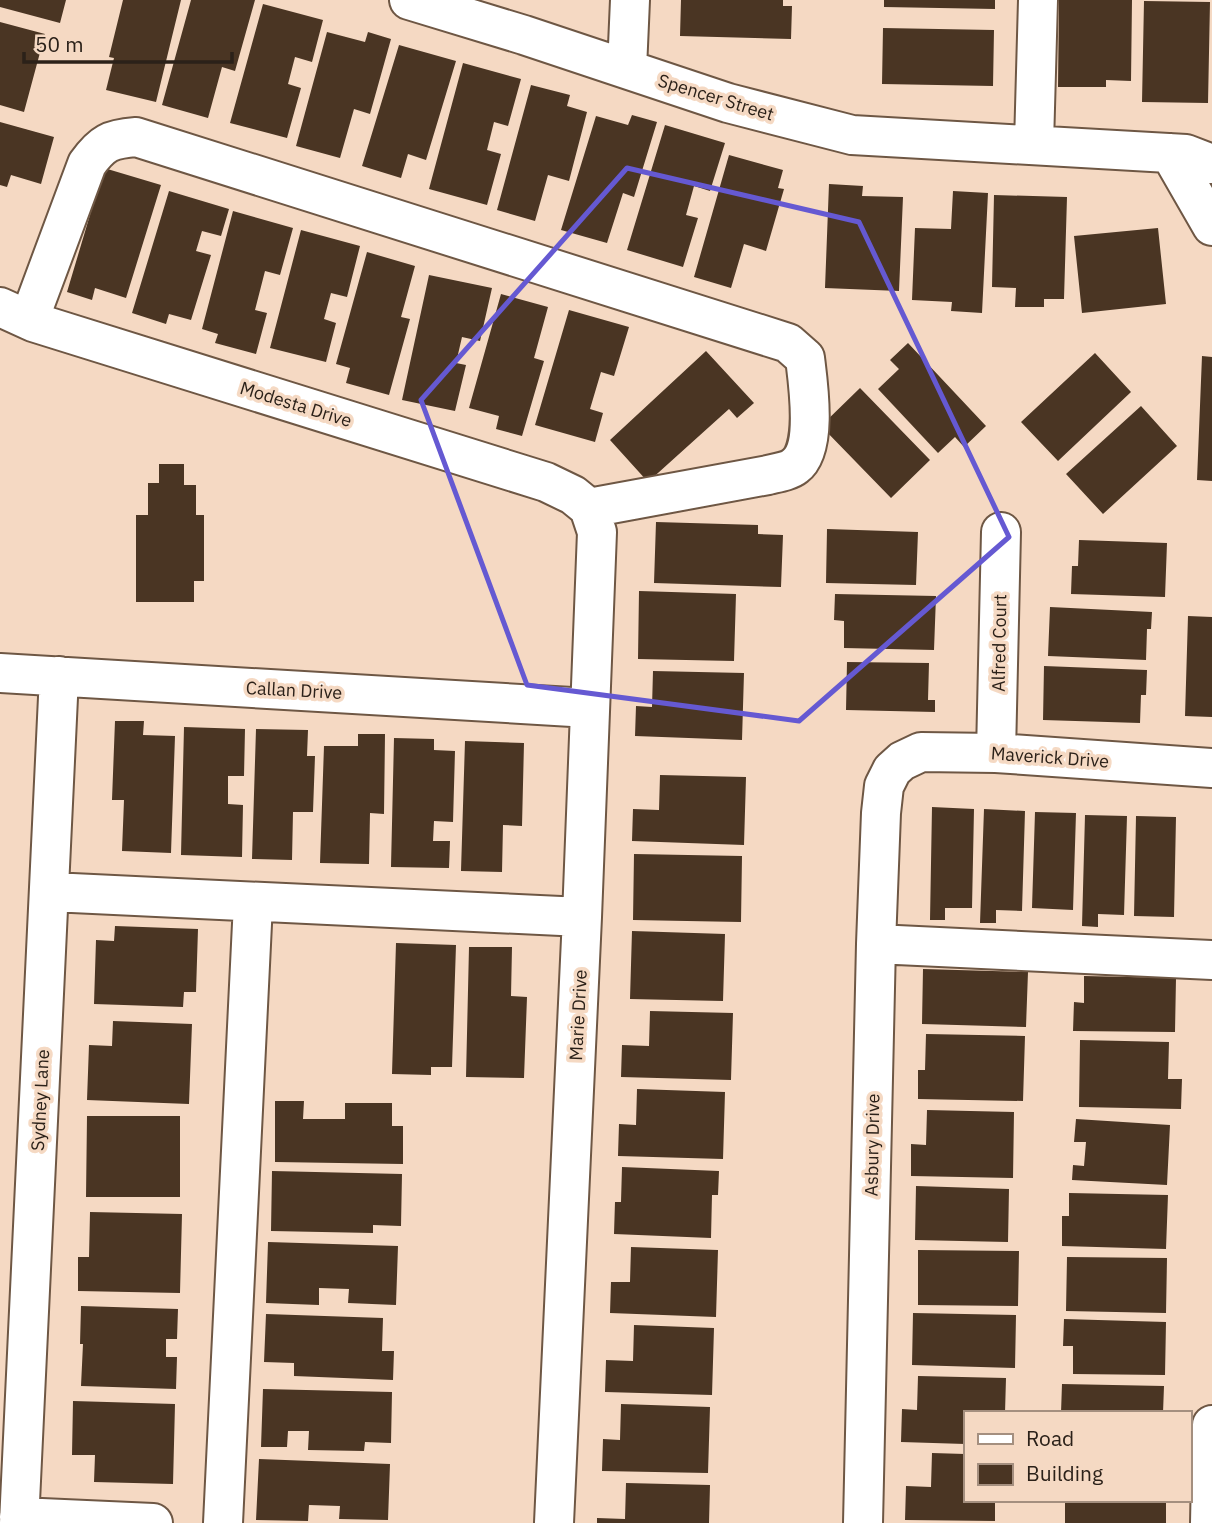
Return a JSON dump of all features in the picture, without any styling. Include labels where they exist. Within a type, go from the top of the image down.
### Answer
[{"type":"street","name":"Spencer Street","points":[[409,0],[728,103],[852,135],[1186,154],[1212,164]]},
{"type":"street","points":[[627,69],[630,0]]},
{"type":"street","points":[[1034,144],[1038,0]]},
{"type":"street","points":[[15,314],[87,164],[99,146],[119,138],[136,137],[788,343],[805,358],[810,400],[806,449],[795,466],[768,475],[589,508]]},
{"type":"street","points":[[1170,153],[1212,226]]},
{"type":"street","name":"Modesta Drive","points":[[15,314],[546,482],[573,495],[589,508]]},
{"type":"street","name":"Marie Drive","points":[[554,1523],[597,533],[589,508]]},
{"type":"street","name":"Alfred Court","points":[[996,753],[1001,533]]},
{"type":"street","name":"Callan Drive","points":[[0,673],[589,708]]},
{"type":"street","name":"Sydney Lane","points":[[19,1520],[51,892],[59,676]]},
{"type":"street","name":"Maverick Drive","points":[[892,770],[902,761],[921,752],[996,753],[1212,768]]},
{"type":"street","name":"Asbury Drive","points":[[863,1523],[881,813],[884,786],[892,770]]},
{"type":"street","points":[[51,892],[582,917]]},
{"type":"street","points":[[223,1523],[253,903]]},
{"type":"street","points":[[876,944],[1212,960]]},
{"type":"street","points":[[1210,1523],[1212,1425]]},
{"type":"street","points":[[19,1520],[153,1523]]},
{"type":"highlighted area","points":[[627,168],[859,222],[1009,537],[799,721],[527,685],[421,400]]},
{"type":"building","points":[[0,0],[66,0],[60,23],[0,7]]},
{"type":"building","points":[[123,0],[181,0],[156,102],[106,90],[114,58],[109,57]]},
{"type":"building","points":[[191,0],[255,0],[235,71],[222,67],[208,118],[162,105]]},
{"type":"building","points":[[681,0],[783,0],[783,6],[792,6],[791,39],[680,36]]},
{"type":"building","points":[[884,0],[995,0],[995,9],[884,7]]},
{"type":"building","points":[[1059,0],[1132,0],[1131,81],[1106,80],[1106,87],[1058,87]]},
{"type":"building","points":[[1144,1],[1210,2],[1208,103],[1142,102]]},
{"type":"building","points":[[263,4],[323,20],[312,62],[295,57],[288,84],[301,88],[287,138],[230,123]]},
{"type":"building","points":[[0,22],[45,34],[24,112],[0,105]]},
{"type":"building","points":[[883,28],[994,30],[993,86],[882,84]]},
{"type":"building","points":[[327,32],[365,42],[368,32],[391,39],[370,114],[354,109],[340,158],[296,146]]},
{"type":"building","points":[[399,45],[456,61],[426,160],[408,154],[401,178],[362,166]]},
{"type":"building","points":[[463,63],[521,79],[508,126],[494,122],[487,150],[501,154],[487,205],[429,189]]},
{"type":"building","points":[[531,85],[570,95],[567,106],[587,112],[569,181],[548,175],[535,221],[497,210]]},
{"type":"building","points":[[632,115],[657,122],[634,197],[623,193],[607,243],[561,230],[596,116],[628,125]]},
{"type":"building","points":[[0,122],[54,137],[41,184],[11,175],[7,187],[0,185]]},
{"type":"building","points":[[665,125],[725,143],[710,191],[694,186],[686,215],[698,218],[683,267],[627,250]]},
{"type":"building","points":[[729,155],[783,170],[778,188],[784,189],[766,251],[744,244],[731,288],[694,277]]},
{"type":"building","points":[[104,168],[161,185],[126,298],[95,288],[92,300],[67,292]]},
{"type":"building","points":[[829,184],[863,186],[862,196],[903,197],[899,291],[825,288]]},
{"type":"building","points":[[169,191],[229,209],[221,236],[202,231],[196,251],[211,255],[191,320],[169,314],[166,324],[132,313]]},
{"type":"building","points":[[953,191],[988,193],[982,313],[951,311],[952,302],[912,300],[915,228],[951,229]]},
{"type":"building","points":[[994,195],[1067,197],[1064,299],[1044,299],[1044,307],[1015,307],[1016,288],[992,287]]},
{"type":"building","points":[[233,211],[293,228],[280,275],[265,271],[255,310],[267,313],[256,354],[215,343],[218,334],[202,329]]},
{"type":"building","points":[[1158,228],[1166,304],[1082,313],[1074,236]]},
{"type":"building","points":[[301,230],[360,246],[347,297],[331,293],[324,319],[336,323],[326,362],[270,348]]},
{"type":"building","points":[[367,252],[415,266],[401,317],[410,319],[389,395],[346,383],[350,368],[336,364]]},
{"type":"building","points":[[429,275],[492,288],[480,341],[462,337],[456,363],[466,365],[455,411],[402,400]]},
{"type":"building","points":[[501,294],[548,307],[534,358],[544,361],[522,436],[496,429],[499,416],[469,408]]},
{"type":"building","points":[[569,310],[629,327],[614,376],[601,372],[590,409],[603,413],[595,442],[535,425]]},
{"type":"building","points":[[908,343],[986,426],[964,447],[955,437],[938,453],[878,389],[899,369],[890,360]]},
{"type":"building","points":[[706,351],[754,403],[737,418],[729,409],[648,482],[610,440]]},
{"type":"building","points":[[1095,353],[1131,392],[1058,461],[1021,422]]},
{"type":"building","points":[[1202,356],[1212,357],[1212,481],[1197,480]]},
{"type":"building","points":[[860,388],[930,460],[891,498],[821,426]]},
{"type":"building","points":[[1141,406],[1177,446],[1103,514],[1066,474]]},
{"type":"building","points":[[159,464],[184,464],[184,485],[196,485],[196,515],[204,515],[204,581],[194,581],[194,602],[136,602],[136,515],[148,515],[148,483],[159,483]]},
{"type":"building","points":[[656,522],[758,525],[758,534],[783,535],[781,587],[654,583]]},
{"type":"building","points":[[827,529],[918,532],[916,585],[826,583]]},
{"type":"building","points":[[1079,540],[1167,543],[1165,597],[1071,594],[1072,566],[1078,566]]},
{"type":"building","points":[[639,591],[736,594],[734,661],[638,659]]},
{"type":"building","points":[[835,594],[936,596],[934,650],[844,648],[844,621],[834,620]]},
{"type":"building","points":[[1050,607],[1152,612],[1151,629],[1147,629],[1146,660],[1048,656]]},
{"type":"building","points":[[1188,616],[1212,617],[1212,717],[1185,716]]},
{"type":"building","points":[[847,662],[929,663],[928,700],[935,700],[935,712],[846,710]]},
{"type":"building","points":[[1044,666],[1147,670],[1146,695],[1141,695],[1140,723],[1043,720]]},
{"type":"building","points":[[653,671],[744,673],[742,740],[635,736],[636,706],[652,707]]},
{"type":"building","points":[[115,721],[144,721],[143,735],[175,736],[171,853],[122,851],[124,800],[112,800]]},
{"type":"building","points":[[184,727],[245,729],[244,776],[228,776],[228,804],[243,805],[242,857],[181,855]]},
{"type":"building","points":[[256,729],[308,730],[307,756],[315,756],[313,812],[293,812],[292,860],[252,859]]},
{"type":"building","points":[[358,734],[385,734],[384,814],[370,813],[369,864],[320,863],[324,746],[358,746]]},
{"type":"building","points":[[394,738],[434,739],[434,750],[455,751],[453,822],[434,821],[433,841],[450,841],[449,868],[391,867]]},
{"type":"building","points":[[465,741],[524,743],[522,826],[503,825],[502,872],[461,871]]},
{"type":"building","points":[[660,775],[746,777],[744,845],[632,841],[633,809],[659,810]]},
{"type":"building","points":[[932,807],[974,809],[972,908],[945,908],[945,920],[930,920]]},
{"type":"building","points":[[984,809],[1025,811],[1022,911],[996,910],[996,923],[980,923]]},
{"type":"building","points":[[1035,812],[1076,813],[1073,910],[1032,908]]},
{"type":"building","points":[[1085,815],[1127,816],[1124,915],[1098,914],[1098,927],[1082,926]]},
{"type":"building","points":[[1136,816],[1176,817],[1174,917],[1134,916]]},
{"type":"building","points":[[634,854],[742,856],[741,922],[633,920]]},
{"type":"building","points":[[115,926],[198,929],[196,992],[184,992],[183,1007],[94,1004],[96,940],[114,941]]},
{"type":"building","points":[[632,931],[725,934],[723,1001],[630,999]]},
{"type":"building","points":[[396,943],[456,945],[452,1067],[431,1067],[431,1075],[392,1074]]},
{"type":"building","points":[[469,947],[512,947],[511,996],[527,997],[524,1078],[466,1077]]},
{"type":"building","points":[[923,969],[1028,972],[1026,1027],[922,1024]]},
{"type":"building","points":[[1084,976],[1176,978],[1175,1032],[1073,1031],[1074,1002],[1084,1003]]},
{"type":"building","points":[[650,1011],[733,1013],[731,1080],[621,1077],[622,1045],[649,1046]]},
{"type":"building","points":[[113,1021],[192,1024],[189,1104],[87,1100],[89,1045],[112,1046]]},
{"type":"building","points":[[926,1034],[1025,1036],[1023,1101],[918,1099],[918,1070],[925,1070]]},
{"type":"building","points":[[1080,1040],[1169,1042],[1168,1079],[1182,1079],[1181,1109],[1079,1107]]},
{"type":"building","points":[[637,1089],[725,1092],[723,1159],[618,1156],[619,1124],[636,1125]]},
{"type":"building","points":[[275,1101],[304,1101],[303,1119],[345,1119],[345,1103],[392,1103],[392,1126],[403,1126],[403,1164],[275,1162]]},
{"type":"building","points":[[927,1110],[1014,1112],[1013,1178],[911,1176],[911,1144],[926,1145]]},
{"type":"building","points":[[87,1116],[180,1116],[180,1197],[86,1197]]},
{"type":"building","points":[[1076,1119],[1170,1125],[1167,1185],[1072,1180],[1073,1165],[1084,1166],[1086,1142],[1074,1142]]},
{"type":"building","points":[[622,1167],[719,1171],[718,1195],[712,1195],[711,1238],[614,1234],[615,1202],[621,1202]]},
{"type":"building","points":[[272,1171],[402,1174],[401,1226],[373,1225],[373,1233],[271,1231]]},
{"type":"building","points":[[916,1186],[1009,1189],[1008,1242],[915,1240]]},
{"type":"building","points":[[1069,1193],[1168,1195],[1166,1249],[1062,1246],[1062,1216],[1069,1216]]},
{"type":"building","points":[[90,1212],[182,1214],[180,1293],[78,1291],[78,1257],[89,1257]]},
{"type":"building","points":[[268,1242],[398,1246],[396,1305],[348,1303],[349,1289],[319,1288],[319,1305],[266,1303]]},
{"type":"building","points":[[631,1247],[718,1250],[716,1317],[610,1313],[611,1282],[630,1282]]},
{"type":"building","points":[[918,1250],[1019,1251],[1018,1306],[918,1305]]},
{"type":"building","points":[[1067,1257],[1167,1258],[1166,1313],[1066,1311]]},
{"type":"building","points":[[81,1306],[178,1309],[177,1339],[166,1339],[166,1357],[177,1357],[176,1389],[81,1386]]},
{"type":"building","points":[[913,1313],[1016,1315],[1015,1368],[912,1365]]},
{"type":"building","points":[[266,1314],[383,1318],[382,1351],[394,1351],[393,1380],[294,1376],[294,1363],[264,1362]]},
{"type":"building","points":[[1064,1319],[1166,1322],[1165,1375],[1073,1374],[1073,1346],[1063,1346]]},
{"type":"building","points":[[634,1325],[714,1328],[712,1395],[605,1392],[606,1360],[633,1361]]},
{"type":"building","points":[[918,1376],[1006,1378],[1005,1411],[964,1411],[964,1444],[901,1442],[902,1409],[917,1410]]},
{"type":"building","points":[[1062,1384],[1164,1386],[1163,1411],[1061,1411]]},
{"type":"building","points":[[263,1389],[392,1392],[391,1443],[365,1442],[364,1451],[308,1450],[309,1431],[288,1431],[287,1447],[261,1447]]},
{"type":"building","points":[[73,1401],[175,1404],[173,1484],[94,1482],[95,1455],[72,1455]]},
{"type":"building","points":[[621,1404],[710,1407],[708,1473],[602,1471],[603,1439],[620,1440]]},
{"type":"building","points":[[932,1453],[964,1454],[964,1502],[995,1502],[995,1521],[905,1520],[906,1486],[931,1487]]},
{"type":"building","points":[[259,1459],[390,1464],[388,1520],[339,1519],[340,1506],[309,1505],[308,1521],[256,1520]]},
{"type":"building","points":[[626,1483],[710,1485],[709,1523],[597,1523],[597,1518],[625,1519]]},
{"type":"building","points":[[1065,1502],[1166,1502],[1166,1523],[1065,1523]]}]
